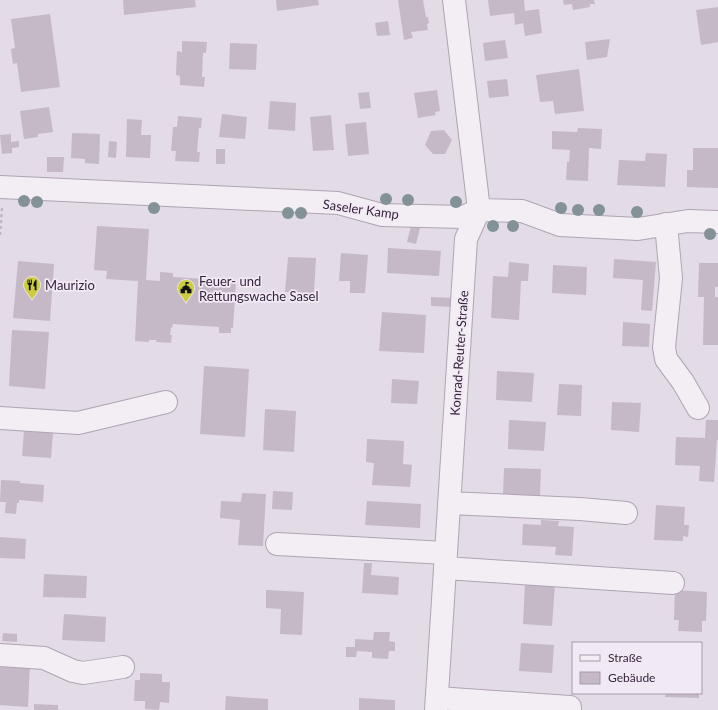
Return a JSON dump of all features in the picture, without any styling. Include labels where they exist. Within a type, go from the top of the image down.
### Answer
[{"type":"street","points":[[454,0],[479,210]]},
{"type":"street","name":"Saseler Kamp","points":[[0,187],[338,203],[382,215],[463,217],[479,210],[522,211],[560,225],[638,229],[688,220],[718,222]]},
{"type":"street","name":"Konrad-Reuter-Straße","points":[[437,704],[466,239],[479,210]]},
{"type":"street","points":[[666,224],[671,278],[664,347],[666,359],[683,382],[698,408]]},
{"type":"street","points":[[0,418],[78,423],[166,402]]},
{"type":"street","points":[[449,503],[580,509],[626,513]]},
{"type":"street","points":[[277,544],[673,583]]},
{"type":"street","points":[[0,655],[44,658],[73,671],[83,673],[123,667]]},
{"type":"street","points":[[437,704],[570,707]]},
{"type":"building","points":[[123,0],[195,0],[196,7],[124,15]]},
{"type":"building","points":[[276,0],[318,0],[319,5],[277,11]]},
{"type":"building","points":[[398,0],[423,0],[426,17],[428,17],[429,23],[427,24],[428,30],[411,32],[413,38],[404,40]]},
{"type":"building","points":[[488,0],[524,0],[525,11],[539,9],[542,33],[525,36],[523,23],[515,25],[514,13],[490,16]]},
{"type":"building","points":[[563,0],[594,0],[595,4],[590,4],[590,7],[573,10],[572,4],[564,5]]},
{"type":"building","points":[[718,7],[718,42],[701,45],[696,10]]},
{"type":"building","points":[[50,14],[60,87],[21,92],[17,63],[13,64],[11,49],[15,48],[11,19]]},
{"type":"building","points":[[388,21],[390,35],[377,36],[375,23]]},
{"type":"building","points":[[610,39],[607,57],[587,60],[585,42]]},
{"type":"building","points":[[505,40],[508,58],[485,61],[483,43]]},
{"type":"building","points":[[182,41],[207,42],[206,53],[203,53],[202,77],[205,77],[204,87],[180,85],[180,76],[176,75],[177,51],[182,52]]},
{"type":"building","points":[[230,43],[257,44],[256,70],[229,69]]},
{"type":"building","points":[[579,69],[584,111],[555,114],[553,101],[540,102],[536,75]]},
{"type":"building","points":[[507,79],[509,96],[489,98],[487,81]]},
{"type":"building","points":[[437,90],[440,111],[435,112],[436,115],[418,118],[414,93]]},
{"type":"building","points":[[369,92],[371,108],[360,109],[358,93]]},
{"type":"building","points":[[270,101],[296,103],[295,131],[268,129]]},
{"type":"building","points":[[49,107],[53,132],[38,134],[38,137],[24,139],[20,111]]},
{"type":"building","points":[[222,114],[247,117],[245,139],[219,137]]},
{"type":"building","points":[[331,115],[334,150],[313,151],[310,117]]},
{"type":"building","points":[[178,116],[202,118],[201,128],[199,128],[197,152],[200,152],[199,162],[175,161],[176,151],[171,151],[173,127],[177,127]]},
{"type":"building","points":[[127,119],[142,120],[141,135],[151,135],[150,158],[126,157]]},
{"type":"building","points":[[366,122],[369,154],[348,156],[345,124]]},
{"type":"building","points":[[578,128],[602,129],[601,149],[589,148],[588,181],[566,180],[567,162],[569,162],[570,150],[552,149],[552,131],[577,132]]},
{"type":"building","points":[[444,130],[452,140],[445,154],[433,154],[425,145],[431,131]]},
{"type":"building","points":[[72,133],[100,134],[99,164],[85,163],[85,159],[71,158]]},
{"type":"building","points":[[11,134],[11,142],[19,141],[19,147],[12,148],[12,153],[2,154],[0,135]]},
{"type":"building","points":[[109,141],[117,142],[116,158],[108,157]]},
{"type":"building","points":[[693,148],[718,148],[718,188],[687,187],[687,170],[693,170]]},
{"type":"building","points":[[216,149],[225,149],[225,164],[216,164]]},
{"type":"building","points":[[646,153],[667,154],[665,187],[617,185],[619,160],[645,161]]},
{"type":"building","points":[[47,157],[64,157],[63,172],[47,172]]},
{"type":"building","name":"Feuer- und Rettungswache Sasel","points":[[97,226],[149,229],[146,280],[160,281],[160,272],[173,273],[173,277],[236,281],[233,328],[231,328],[231,333],[219,333],[219,327],[173,324],[170,335],[172,335],[171,343],[156,342],[157,340],[149,340],[149,342],[135,341],[138,281],[106,279],[107,271],[94,270]]},
{"type":"building","points":[[411,226],[420,228],[416,244],[407,242]]},
{"type":"building","points":[[388,248],[441,251],[439,276],[387,273]]},
{"type":"building","points":[[341,253],[368,255],[365,293],[350,293],[350,281],[339,281]]},
{"type":"building","points":[[288,257],[316,258],[314,293],[285,292]]},
{"type":"building","points":[[614,259],[656,262],[652,311],[641,310],[643,280],[613,278]]},
{"type":"building","points":[[18,261],[54,264],[50,321],[13,318]]},
{"type":"building","points":[[509,262],[529,264],[528,281],[521,281],[519,320],[491,318],[493,276],[508,277]]},
{"type":"building","points":[[699,263],[718,263],[718,287],[715,287],[715,297],[718,297],[718,345],[703,345],[704,297],[698,297]]},
{"type":"building","points":[[553,265],[587,267],[586,295],[552,293]]},
{"type":"building","points":[[431,297],[454,298],[454,307],[431,306]]},
{"type":"building","points":[[382,312],[426,315],[424,353],[379,351]]},
{"type":"building","points":[[623,322],[650,324],[649,347],[622,346]]},
{"type":"building","points":[[12,330],[49,332],[45,389],[9,386]]},
{"type":"building","points":[[204,366],[249,369],[245,437],[200,434]]},
{"type":"building","points":[[497,371],[534,373],[532,402],[496,400]]},
{"type":"building","points":[[392,379],[419,381],[417,404],[391,403]]},
{"type":"building","points":[[559,384],[582,385],[581,416],[557,415]]},
{"type":"building","points":[[612,402],[641,403],[639,432],[611,430]]},
{"type":"building","points":[[265,409],[296,411],[294,452],[263,450]]},
{"type":"building","points":[[509,420],[546,422],[544,451],[508,449]]},
{"type":"building","points":[[706,420],[718,420],[718,440],[714,482],[699,481],[700,466],[675,465],[676,437],[705,438]]},
{"type":"building","points":[[24,431],[53,433],[51,458],[22,456]]},
{"type":"building","points":[[367,439],[404,441],[403,464],[412,465],[410,487],[372,485],[374,463],[366,462]]},
{"type":"building","points":[[504,468],[541,469],[540,496],[503,494]]},
{"type":"building","points":[[1,480],[20,481],[20,483],[44,485],[43,502],[19,500],[19,503],[17,503],[16,514],[5,513],[6,502],[0,502]]},
{"type":"building","points":[[273,491],[293,492],[292,510],[272,509]]},
{"type":"building","points":[[242,493],[266,494],[263,546],[238,545],[240,520],[220,518],[221,501],[241,502]]},
{"type":"building","points":[[367,501],[421,504],[420,528],[365,525]]},
{"type":"building","points":[[656,505],[685,507],[684,525],[689,525],[688,537],[683,536],[683,541],[654,540]]},
{"type":"building","points":[[541,520],[559,521],[558,526],[574,527],[572,556],[555,555],[556,547],[522,545],[523,524],[541,525]]},
{"type":"building","points":[[0,537],[26,539],[25,559],[0,558]]},
{"type":"building","points":[[364,563],[372,563],[371,575],[399,577],[398,595],[362,593]]},
{"type":"building","points":[[44,574],[87,576],[86,598],[43,597]]},
{"type":"building","points":[[525,582],[555,584],[552,626],[523,624]]},
{"type":"building","points":[[266,590],[304,592],[302,635],[280,634],[281,609],[266,608]]},
{"type":"building","points":[[675,590],[707,592],[706,621],[702,621],[702,632],[678,631],[679,620],[674,620]]},
{"type":"building","points":[[64,614],[106,617],[105,642],[62,640]]},
{"type":"building","points":[[374,632],[390,632],[389,641],[395,642],[395,651],[389,651],[388,659],[372,658],[372,652],[357,651],[356,657],[346,657],[346,647],[355,647],[355,639],[373,640]]},
{"type":"building","points":[[3,633],[17,634],[17,642],[2,641]]},
{"type":"building","points":[[521,643],[554,645],[552,673],[519,671]]},
{"type":"building","points":[[0,661],[30,663],[28,707],[0,705]]},
{"type":"building","points":[[140,673],[162,674],[162,682],[170,682],[169,703],[160,702],[159,710],[145,709],[145,701],[134,701],[135,680],[140,680]]},
{"type":"building","points":[[666,694],[699,694],[699,698],[665,697]]},
{"type":"building","points":[[226,696],[268,699],[268,710],[225,710]]},
{"type":"building","points":[[359,698],[395,700],[395,710],[359,710]]},
{"type":"building","points":[[34,704],[58,705],[58,710],[34,710]]},
{"type":"place","name":"Maurizio","points":[[32,300]]},
{"type":"place","name":"Feuer- und Rettungswache Sasel","points":[[186,303]]}]
